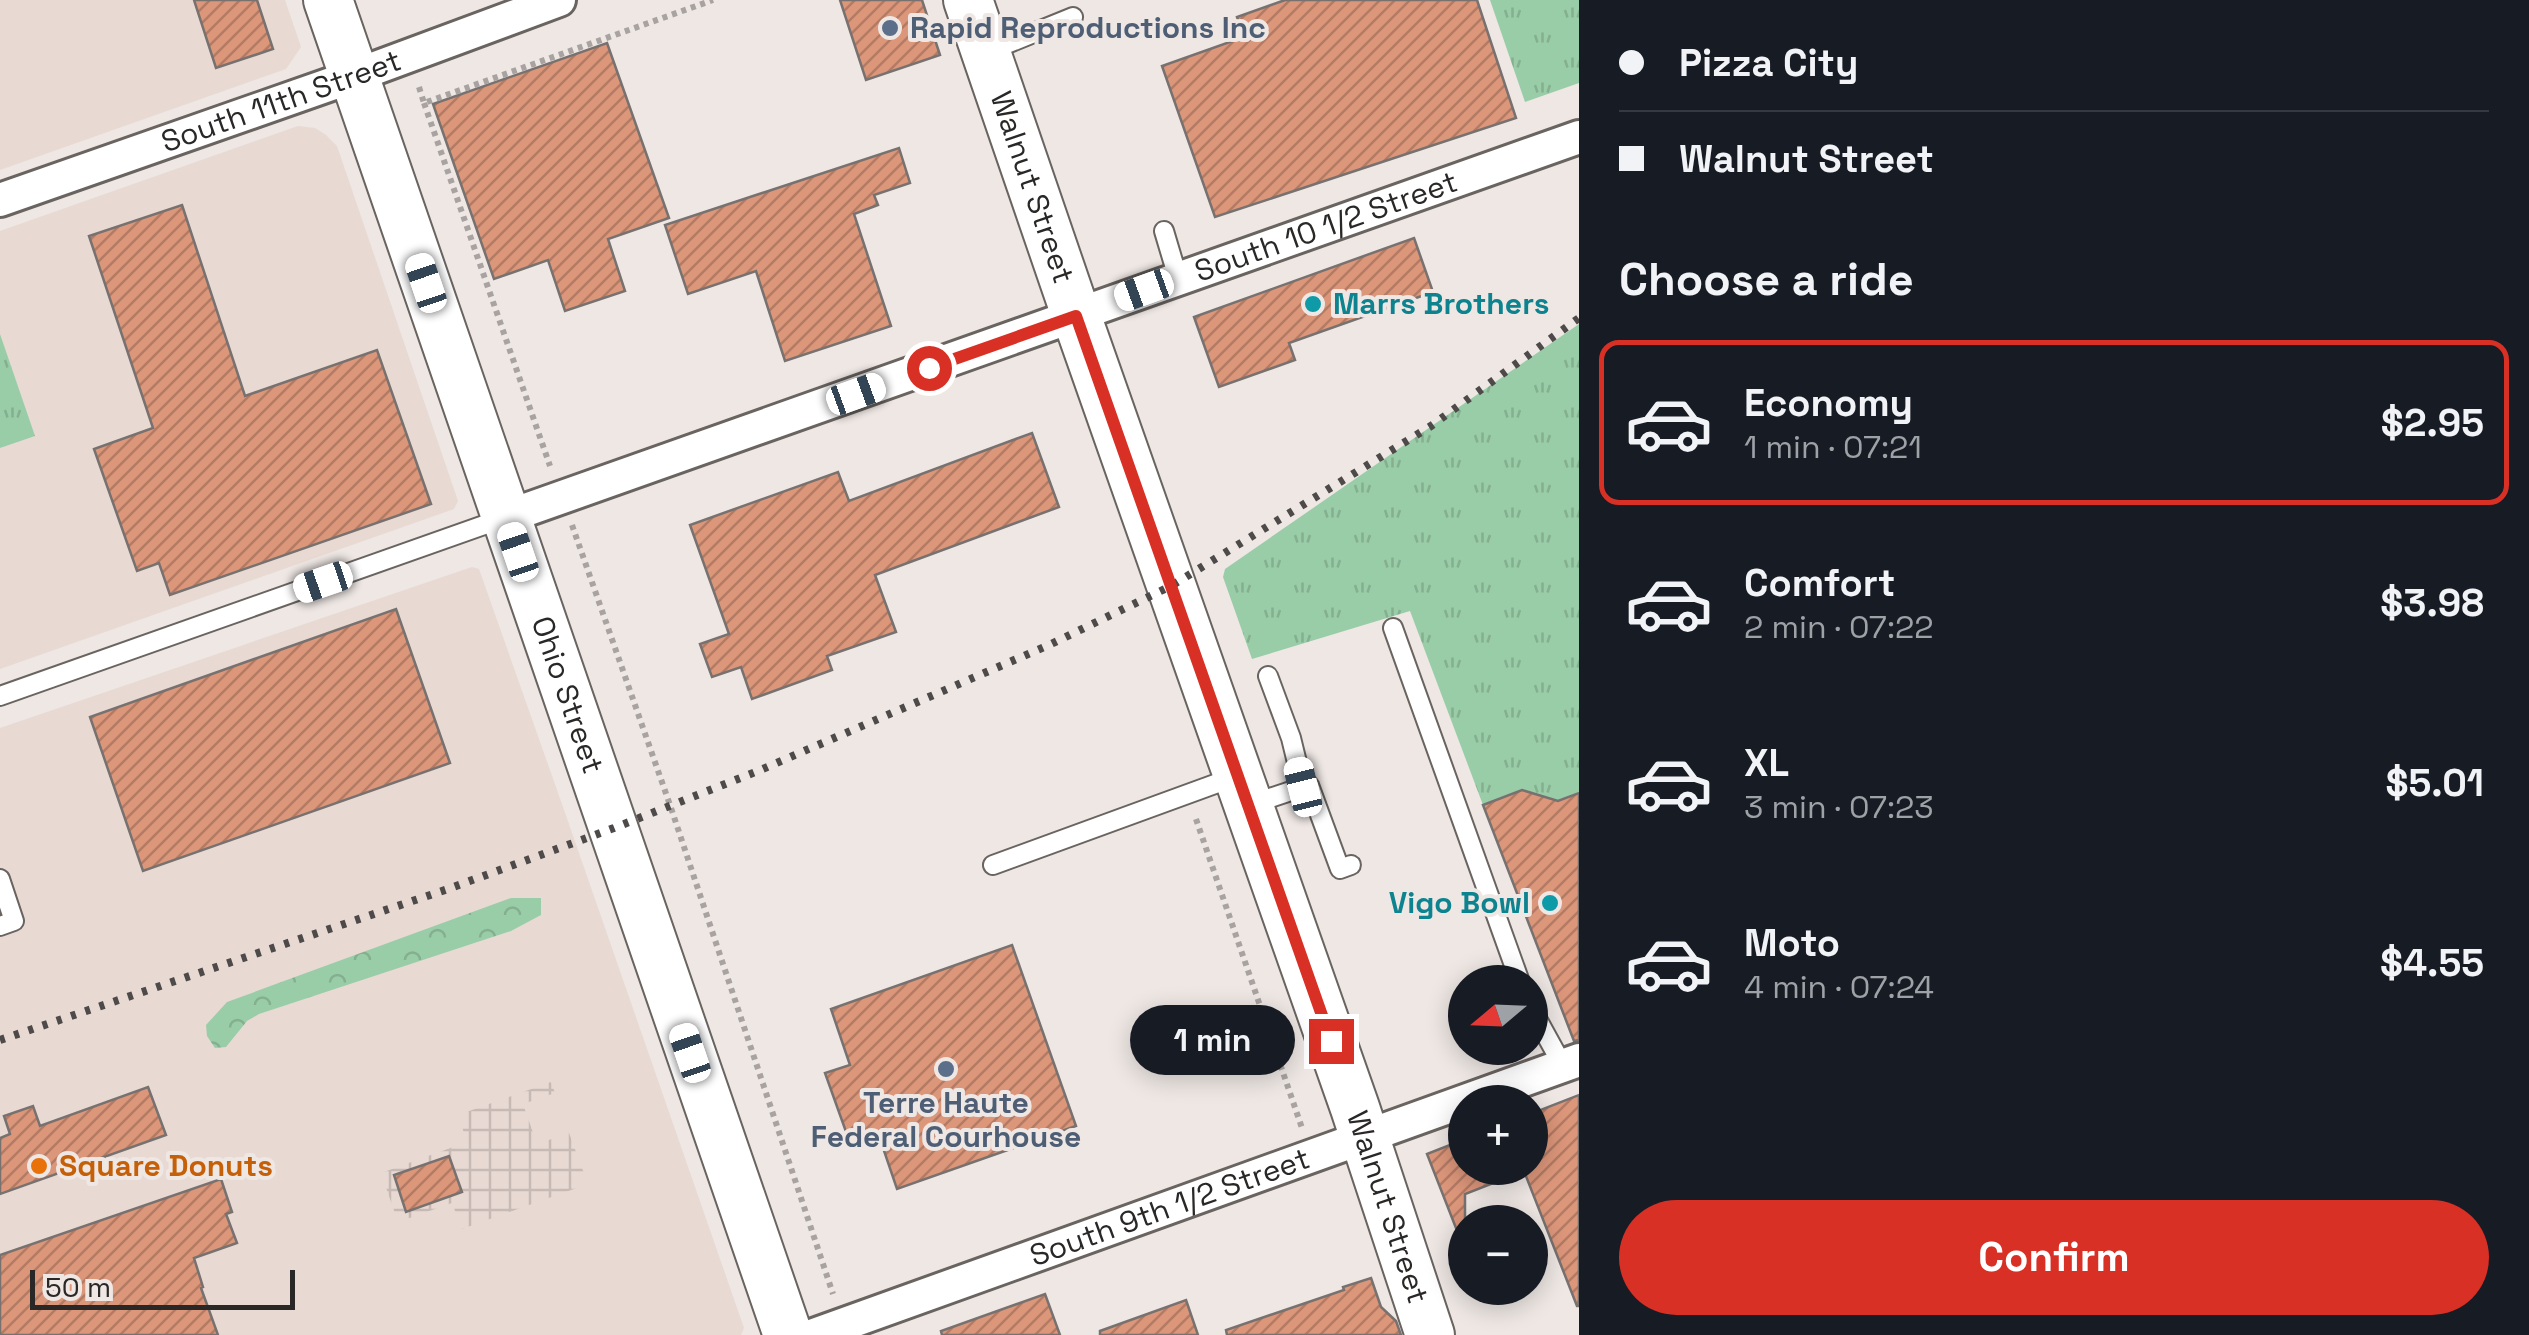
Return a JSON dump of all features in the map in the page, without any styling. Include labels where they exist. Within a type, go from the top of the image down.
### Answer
[{"type":"street","name":"Ohio Street","points":[[328,0],[788,1335]]},
{"type":"street","name":"South 11th Street","points":[[0,200],[560,0]]},
{"type":"street","name":"Walnut Street","points":[[968,0],[1360,1123],[1430,1335]]},
{"type":"street","name":"South 10 1/2 Street","points":[[506,517],[1579,137]]},
{"type":"street","name":"South 9th 1/2 Street","points":[[829,1330],[1360,1123],[1571,1063]]},
{"type":"lane","points":[[987,52],[1073,17]]},
{"type":"lane","points":[[1164,231],[1178,278]]},
{"type":"lane","name":"South 10 1/2 Street","points":[[0,696],[506,517]]},
{"type":"lane","points":[[1394,628],[1514,965]]},
{"type":"lane","points":[[993,865],[1187,794],[1303,787],[1291,738],[1268,676]]},
{"type":"lane","points":[[1309,785],[1340,869],[1351,864]]},
{"type":"lane","points":[[0,879],[14,921],[0,926]]},
{"type":"lane","points":[[1548,1031],[1571,1063]]},
{"type":"path","points":[[424,103],[713,0]]},
{"type":"path","points":[[408,56],[670,805],[829,1330]]},
{"type":"path","points":[[1187,794],[1302,1128],[1360,1123]]},
{"type":"shaded area","points":[[0,0],[285,0],[301,47],[286,69],[0,170]]},
{"type":"shaded area","points":[[298,126],[315,128],[337,146],[458,501],[454,509],[0,669],[0,231]]},
{"type":"shaded area","points":[[472,567],[479,569],[563,807],[744,1328],[741,1335],[0,1335],[0,728]]},
{"type":"shaded area","points":[[551,1082],[555,1093],[523,1104],[537,1144],[569,1133],[588,1184],[462,1229],[452,1203],[398,1222],[381,1173],[467,1142],[458,1115]]},
{"type":"green space","points":[[1490,0],[1579,0],[1579,83],[1525,102]]},
{"type":"green space","points":[[1579,324],[1579,793],[1558,801],[1522,790],[1483,805],[1410,611],[1252,659],[1223,577],[1225,569]]},
{"type":"green space","points":[[0,334],[35,436],[0,448]]},
{"type":"green space","points":[[511,898],[541,898],[541,915],[511,931],[259,1014],[247,1021],[226,1047],[215,1048],[207,1036],[206,1025],[227,1002]]},
{"type":"building","points":[[194,0],[257,0],[273,49],[216,68]]},
{"type":"building","name":"Rapid Reproductions Inc","points":[[840,0],[922,0],[940,55],[866,80]]},
{"type":"building","points":[[1285,0],[1477,0],[1516,118],[1215,217],[1162,66],[1244,37],[1237,17]]},
{"type":"building","points":[[607,43],[669,218],[608,239],[625,291],[565,311],[548,260],[494,279],[433,104]]},
{"type":"building","points":[[899,148],[910,183],[874,195],[878,205],[854,214],[891,326],[785,361],[756,271],[688,294],[665,225]]},
{"type":"building","points":[[182,205],[245,396],[377,350],[431,504],[170,595],[159,563],[137,571],[94,449],[153,428],[89,236]]},
{"type":"building","name":"Marrs Brothers","points":[[1414,238],[1433,292],[1289,343],[1295,360],[1219,387],[1194,317]]},
{"type":"building","points":[[1032,433],[1059,507],[875,575],[896,632],[827,656],[832,670],[752,699],[741,667],[712,677],[700,644],[729,634],[690,525],[838,472],[849,501]]},
{"type":"building","points":[[396,609],[450,763],[143,871],[90,717]]},
{"type":"building","name":"Vigo Bowl","points":[[1522,790],[1558,801],[1579,793],[1579,1040],[1574,1041],[1548,965],[1545,965],[1483,805]]},
{"type":"building","name":"Terre Haute Federal Courhouse","points":[[1012,945],[1076,1126],[897,1189],[878,1133],[850,1143],[825,1073],[850,1065],[831,1009]]},
{"type":"building","name":"Square Donuts","points":[[148,1087],[166,1135],[0,1194],[0,1138],[10,1134],[4,1116],[33,1106],[40,1126]]},
{"type":"building","points":[[1579,1095],[1579,1306],[1548,1232],[1548,1205],[1537,1205],[1529,1185],[1548,1185],[1548,1107]]},
{"type":"building","points":[[1448,1146],[1448,1185],[1488,1185],[1465,1194],[1465,1205],[1448,1208],[1427,1154]]},
{"type":"building","points":[[449,1156],[462,1192],[406,1212],[394,1175]]},
{"type":"building","points":[[221,1179],[232,1212],[226,1214],[237,1243],[194,1258],[218,1335],[0,1335],[0,1255]]},
{"type":"building","points":[[1371,1278],[1381,1307],[1396,1321],[1401,1335],[1227,1335],[1226,1330]]},
{"type":"building","points":[[1045,1294],[1060,1335],[942,1335],[941,1331]]},
{"type":"building","points":[[1186,1300],[1198,1335],[1100,1335],[1100,1331]]},
{"type":"railway","points":[[0,1040],[448,889],[614,828],[758,771],[1049,645],[1171,586],[1431,426],[1579,318]]},
{"type":"place","name":"Rapid Reproductions Inc","points":[[890,28]]},
{"type":"place","name":"Marrs Brothers","points":[[1313,304]]},
{"type":"place","name":"Vigo Bowl","points":[[1550,903]]},
{"type":"place","name":"Terre Haute Federal Courhouse","points":[[946,1069]]},
{"type":"place","name":"Square Donuts","points":[[39,1166]]},
{"type":"route","points":[[929,368],[1076,316],[1331,1041]]}]
